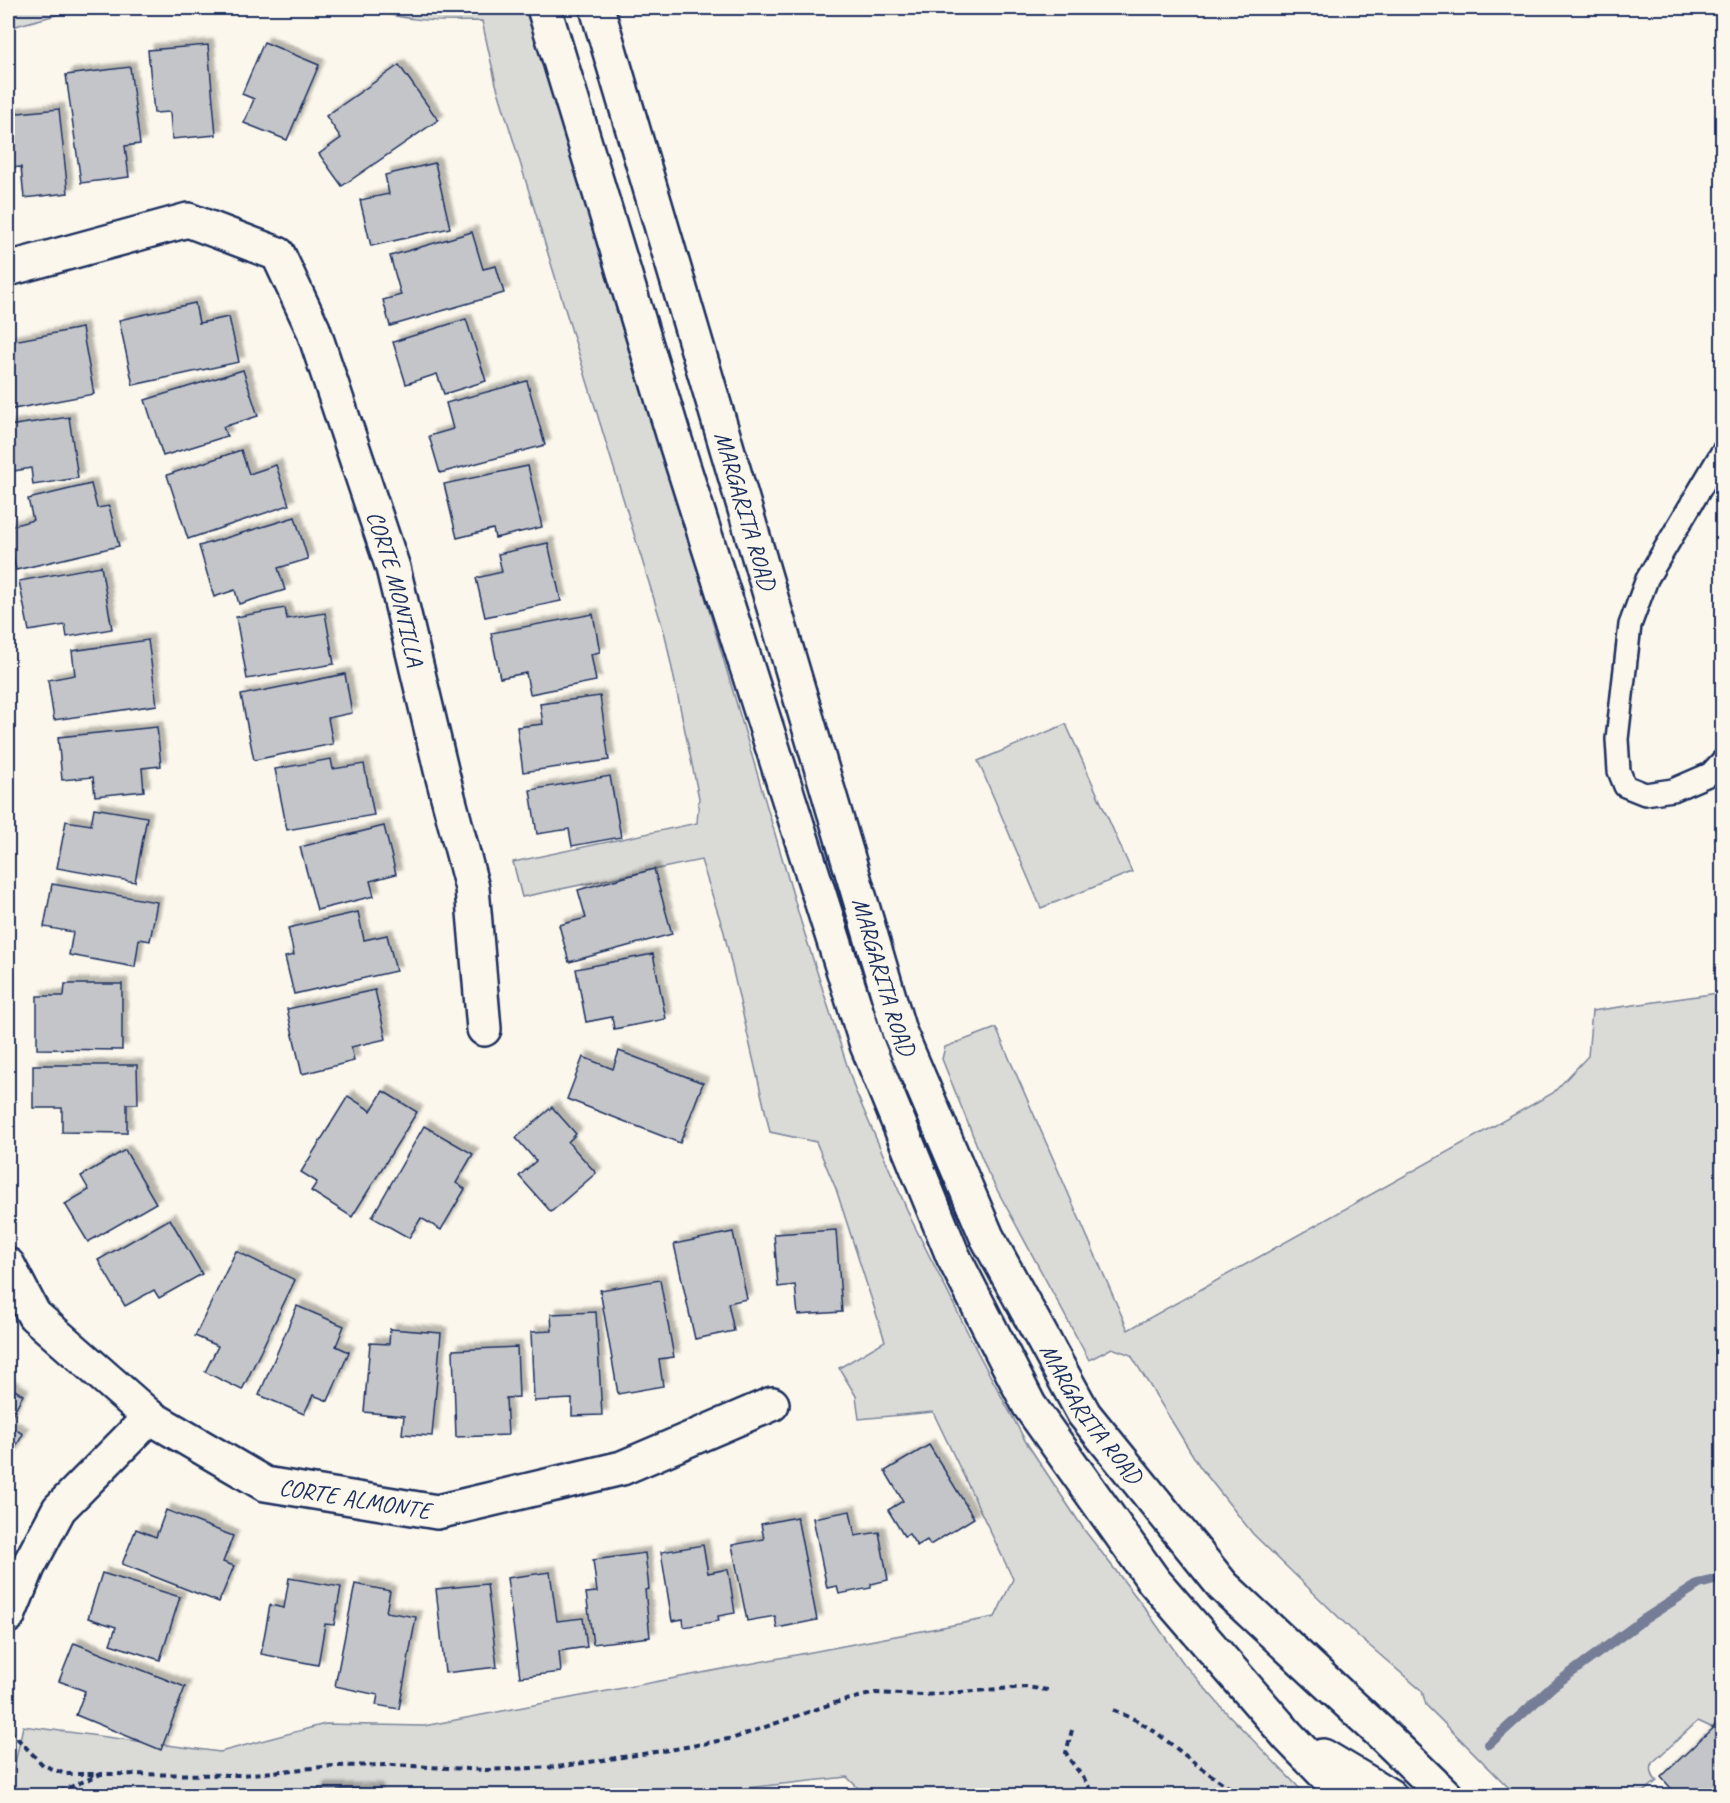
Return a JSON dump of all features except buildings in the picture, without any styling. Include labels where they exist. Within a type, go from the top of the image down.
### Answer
[{"type":"main road","name":"MARGARITA ROAD","points":[[543,8],[673,434],[867,1045],[953,1256],[1029,1405],[1154,1581],[1288,1736],[1346,1796]]},
{"type":"main road","name":"MARGARITA ROAD","points":[[597,8],[899,1031],[987,1237],[1084,1414],[1223,1586],[1446,1796]]},
{"type":"main road","name":"CORTE MONTILLA","points":[[8,269],[188,220],[278,254],[313,329],[393,568],[442,774],[472,888],[484,1029]]},
{"type":"main road","name":"CORTE ALMONTE","points":[[8,1265],[34,1315],[150,1417],[265,1484],[437,1512],[622,1468],[772,1404]]},
{"type":"main road","points":[[8,1616],[28,1567],[59,1509],[150,1417]]},
{"type":"main road","points":[[1288,1736],[1390,1796]]},
{"type":"lane","points":[[1722,452],[1647,579],[1630,625],[1617,740],[1619,771],[1625,786],[1645,794],[1673,790],[1710,774],[1722,761]]},
{"type":"path","points":[[8,1734],[13,1734],[43,1765],[65,1774],[242,1775],[345,1766],[392,1765],[486,1770],[557,1767],[734,1738],[834,1703],[874,1693],[925,1695],[1025,1688],[1048,1690]]},
{"type":"path","points":[[1113,1710],[1157,1733],[1201,1768],[1244,1796]]},
{"type":"path","points":[[1072,1730],[1066,1753],[1094,1796]]},
{"type":"path","points":[[49,1796],[101,1774]]},
{"type":"shaded area","points":[[8,8],[82,8],[8,28]]},
{"type":"shaded area","points":[[369,8],[526,8],[696,566],[801,922],[855,1090],[912,1221],[978,1353],[1026,1442],[1085,1531],[1144,1607],[1184,1664],[1223,1709],[1306,1795],[1187,1796],[1179,1790],[1177,1796],[950,1796],[858,1788],[847,1777],[747,1788],[742,1796],[8,1796],[23,1726],[220,1752],[325,1724],[424,1726],[995,1617],[1013,1579],[933,1412],[859,1419],[856,1396],[839,1368],[885,1341],[836,1189],[816,1142],[770,1132],[724,932],[701,860],[522,897],[513,862],[697,823],[699,798],[665,635],[496,84],[482,21],[411,19]]},
{"type":"shaded area","points":[[1066,724],[1132,872],[1041,908],[978,761]]},
{"type":"shaded area","points":[[1722,991],[1722,1719],[1713,1728],[1698,1721],[1652,1763],[1652,1773],[1657,1781],[1639,1795],[1516,1795],[1426,1705],[1422,1691],[1358,1636],[1253,1534],[1200,1467],[1131,1355],[1112,1348],[1089,1360],[988,1173],[942,1059],[945,1047],[996,1028],[1128,1330],[1553,1093],[1588,1056],[1592,1011]]},
{"type":"waterway","points":[[1489,1744],[1553,1686],[1643,1620],[1699,1584],[1722,1578]]}]
